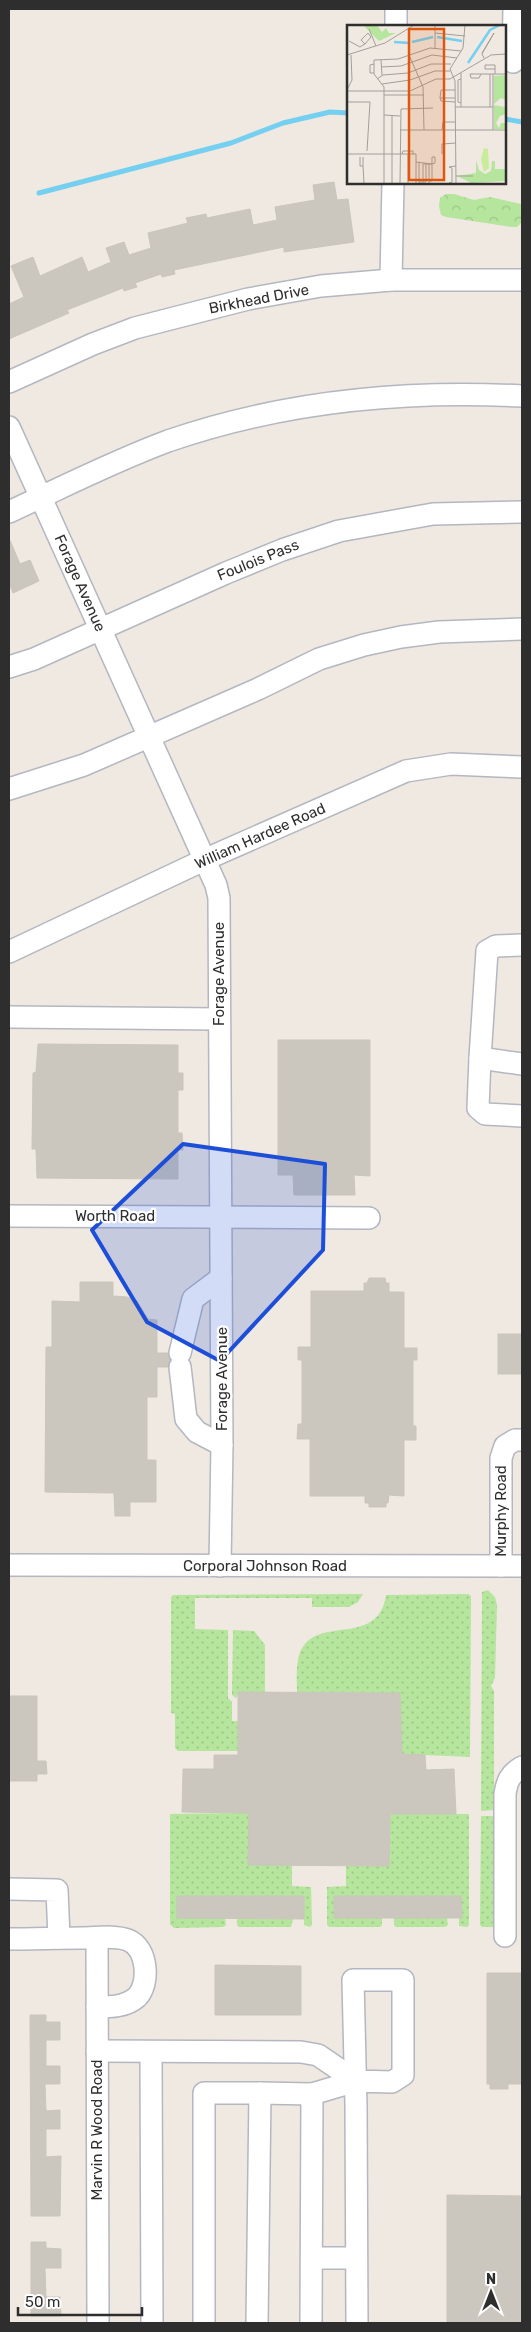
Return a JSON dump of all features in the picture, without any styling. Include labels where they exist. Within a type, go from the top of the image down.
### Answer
[{"type":"street","points":[[396,9],[396,25]]},
{"type":"street","points":[[513,63],[514,9]]},
{"type":"street","points":[[391,280],[393,184]]},
{"type":"street","name":"Birkhead Drive","points":[[9,382],[92,344],[135,328],[248,299],[312,288],[391,280],[522,280]]},
{"type":"street","points":[[9,512],[167,442],[217,426],[278,412],[357,399],[420,395],[522,396]]},
{"type":"street","name":"Forage Avenue","points":[[9,427],[216,885],[219,898],[222,1445],[220,1566]]},
{"type":"street","name":"Foulois Pass","points":[[9,667],[34,659],[234,569],[339,530],[433,514],[522,512]]},
{"type":"street","points":[[9,789],[84,765],[319,659],[364,645],[439,632],[522,629]]},
{"type":"street","name":"William Hardee Road","points":[[9,952],[204,860],[406,771],[451,764],[522,767]]},
{"type":"street","points":[[522,945],[496,946],[487,951],[478,1108],[484,1114],[522,1116]]},
{"type":"street","points":[[9,1017],[220,1019]]},
{"type":"street","points":[[480,1058],[522,1064]]},
{"type":"street","name":"Worth Road","points":[[9,1216],[369,1218]]},
{"type":"street","points":[[221,1278],[193,1299],[180,1360],[186,1419],[197,1432],[222,1445]]},
{"type":"street","name":"Murphy Road","points":[[501,1566],[502,1458],[505,1446],[515,1440],[522,1440]]},
{"type":"street","name":"Corporal Johnson Road","points":[[9,1566],[522,1566]]},
{"type":"street","points":[[505,1936],[505,1794],[507,1782],[512,1773],[522,1767]]},
{"type":"street","points":[[9,1889],[57,1890],[59,1938]]},
{"type":"street","points":[[9,1939],[97,1938],[128,1940],[138,1947],[142,1956],[144,1986],[137,1997],[127,2004],[97,2008]]},
{"type":"street","name":"Marvin R Wood Road","points":[[97,1938],[98,2323]]},
{"type":"street","points":[[204,2323],[204,2093],[312,2094],[356,2081],[392,2082],[403,2076],[403,1980],[353,1980],[356,2081],[357,2323]]},
{"type":"street","points":[[97,2051],[301,2052],[318,2055],[356,2081]]},
{"type":"street","points":[[151,2052],[152,2323]]},
{"type":"street","points":[[257,2323],[260,2093]]},
{"type":"street","points":[[311,2323],[312,2094]]},
{"type":"street","points":[[312,2258],[356,2258]]},
{"type":"highlighted area","points":[[183,1144],[325,1164],[323,1250],[220,1361],[147,1322],[92,1230]]},
{"type":"green space","points":[[446,194],[454,194],[474,200],[490,197],[521,204],[522,222],[517,227],[512,227],[446,217],[441,215],[439,206],[440,198]]},
{"type":"green space","points":[[488,1590],[495,1597],[497,1605],[495,1678],[491,1686],[494,1691],[494,1810],[481,1811],[482,1592]]},
{"type":"green space","points":[[363,1594],[358,1602],[349,1607],[312,1607],[312,1598],[195,1598],[195,1629],[228,1630],[228,1698],[232,1702],[232,1721],[239,1721],[238,1751],[178,1751],[175,1748],[175,1714],[171,1713],[171,1597],[173,1595]]},
{"type":"green space","points":[[468,1594],[471,1596],[470,1757],[402,1754],[400,1693],[297,1692],[297,1664],[304,1645],[315,1636],[357,1627],[370,1622],[380,1612],[386,1595]]},
{"type":"green space","points":[[233,1630],[254,1631],[265,1645],[265,1692],[239,1692],[236,1698],[232,1695]]},
{"type":"green space","points":[[238,1793],[292,1865],[292,1886],[311,1887],[312,1925],[310,1927],[304,1925],[304,1896],[244,1896],[244,1918],[293,1919],[291,1927],[239,1927],[237,1925],[236,1897],[177,1897],[177,1918],[225,1918],[226,1925],[223,1927],[174,1928],[170,1924],[170,1814],[238,1813]]},
{"type":"green space","points":[[390,1794],[402,1814],[469,1814],[469,1925],[467,1927],[459,1926],[459,1918],[462,1918],[461,1896],[402,1896],[401,1918],[447,1918],[448,1925],[445,1927],[396,1927],[394,1925],[393,1896],[334,1896],[334,1918],[382,1918],[382,1925],[380,1927],[329,1927],[327,1925],[327,1887],[346,1886],[346,1866],[389,1866]]},
{"type":"green space","points":[[481,1816],[495,1816],[496,1927],[482,1927],[480,1925]]},
{"type":"building","points":[[334,182],[337,200],[348,199],[354,242],[284,252],[284,247],[174,270],[175,274],[162,277],[161,274],[135,283],[137,287],[124,291],[123,288],[67,310],[69,313],[9,339],[9,304],[24,297],[11,266],[33,257],[40,276],[82,257],[88,272],[111,262],[106,248],[124,242],[129,255],[151,248],[148,233],[188,223],[186,218],[206,214],[207,218],[250,209],[253,225],[277,220],[275,207],[315,200],[313,185]]},
{"type":"building","points":[[9,538],[20,564],[30,560],[39,581],[13,593],[9,583]]},
{"type":"building","points":[[278,1040],[370,1040],[370,1176],[354,1175],[355,1195],[294,1195],[293,1175],[278,1175]]},
{"type":"building","points":[[38,1044],[178,1045],[178,1073],[183,1073],[183,1090],[178,1090],[178,1133],[182,1133],[183,1150],[178,1150],[178,1179],[37,1178],[36,1149],[32,1149],[33,1073],[36,1072]]},
{"type":"building","points":[[369,1278],[385,1278],[386,1283],[389,1283],[389,1292],[404,1292],[404,1348],[417,1348],[417,1360],[413,1360],[413,1426],[416,1426],[416,1440],[404,1440],[404,1496],[389,1495],[386,1507],[369,1507],[369,1503],[365,1503],[365,1496],[310,1496],[310,1439],[297,1439],[298,1424],[302,1424],[302,1360],[298,1360],[298,1347],[311,1347],[311,1291],[364,1291],[364,1283],[367,1283]]},
{"type":"building","points":[[80,1282],[113,1282],[113,1296],[127,1297],[137,1301],[148,1319],[157,1320],[157,1353],[168,1353],[170,1360],[168,1367],[157,1367],[157,1397],[147,1397],[147,1460],[156,1460],[156,1502],[130,1502],[130,1516],[115,1516],[114,1493],[45,1492],[46,1347],[52,1347],[52,1301],[80,1302]]},
{"type":"building","points":[[498,1334],[522,1334],[522,1374],[498,1374]]},
{"type":"building","points":[[238,1692],[400,1693],[402,1754],[425,1755],[426,1770],[454,1769],[456,1814],[390,1814],[389,1866],[248,1865],[249,1813],[182,1812],[183,1769],[214,1769],[214,1755],[238,1755]]},
{"type":"building","points":[[9,1696],[37,1696],[37,1761],[46,1761],[47,1774],[37,1774],[37,1781],[9,1781]]},
{"type":"building","points":[[177,1896],[304,1896],[304,1919],[177,1918]]},
{"type":"building","points":[[334,1896],[461,1896],[462,1918],[334,1918]]},
{"type":"building","points":[[215,1965],[301,1966],[301,2015],[215,2015]]},
{"type":"building","points":[[487,1973],[522,1973],[522,2084],[508,2084],[508,2089],[490,2089],[490,2084],[487,2084]]},
{"type":"building","points":[[30,2015],[46,2015],[46,2022],[60,2022],[60,2040],[46,2040],[46,2066],[60,2066],[60,2084],[45,2084],[46,2111],[60,2110],[60,2129],[46,2129],[46,2157],[61,2156],[60,2216],[31,2216]]},
{"type":"building","points":[[447,2195],[522,2196],[522,2323],[447,2323]]},
{"type":"building","points":[[31,2242],[46,2242],[46,2248],[61,2249],[61,2268],[45,2268],[46,2297],[60,2297],[61,2316],[31,2316]]},
{"type":"waterway","points":[[39,193],[231,143],[283,123],[330,112],[347,113]]},
{"type":"waterway","points":[[506,119],[522,122]]}]
